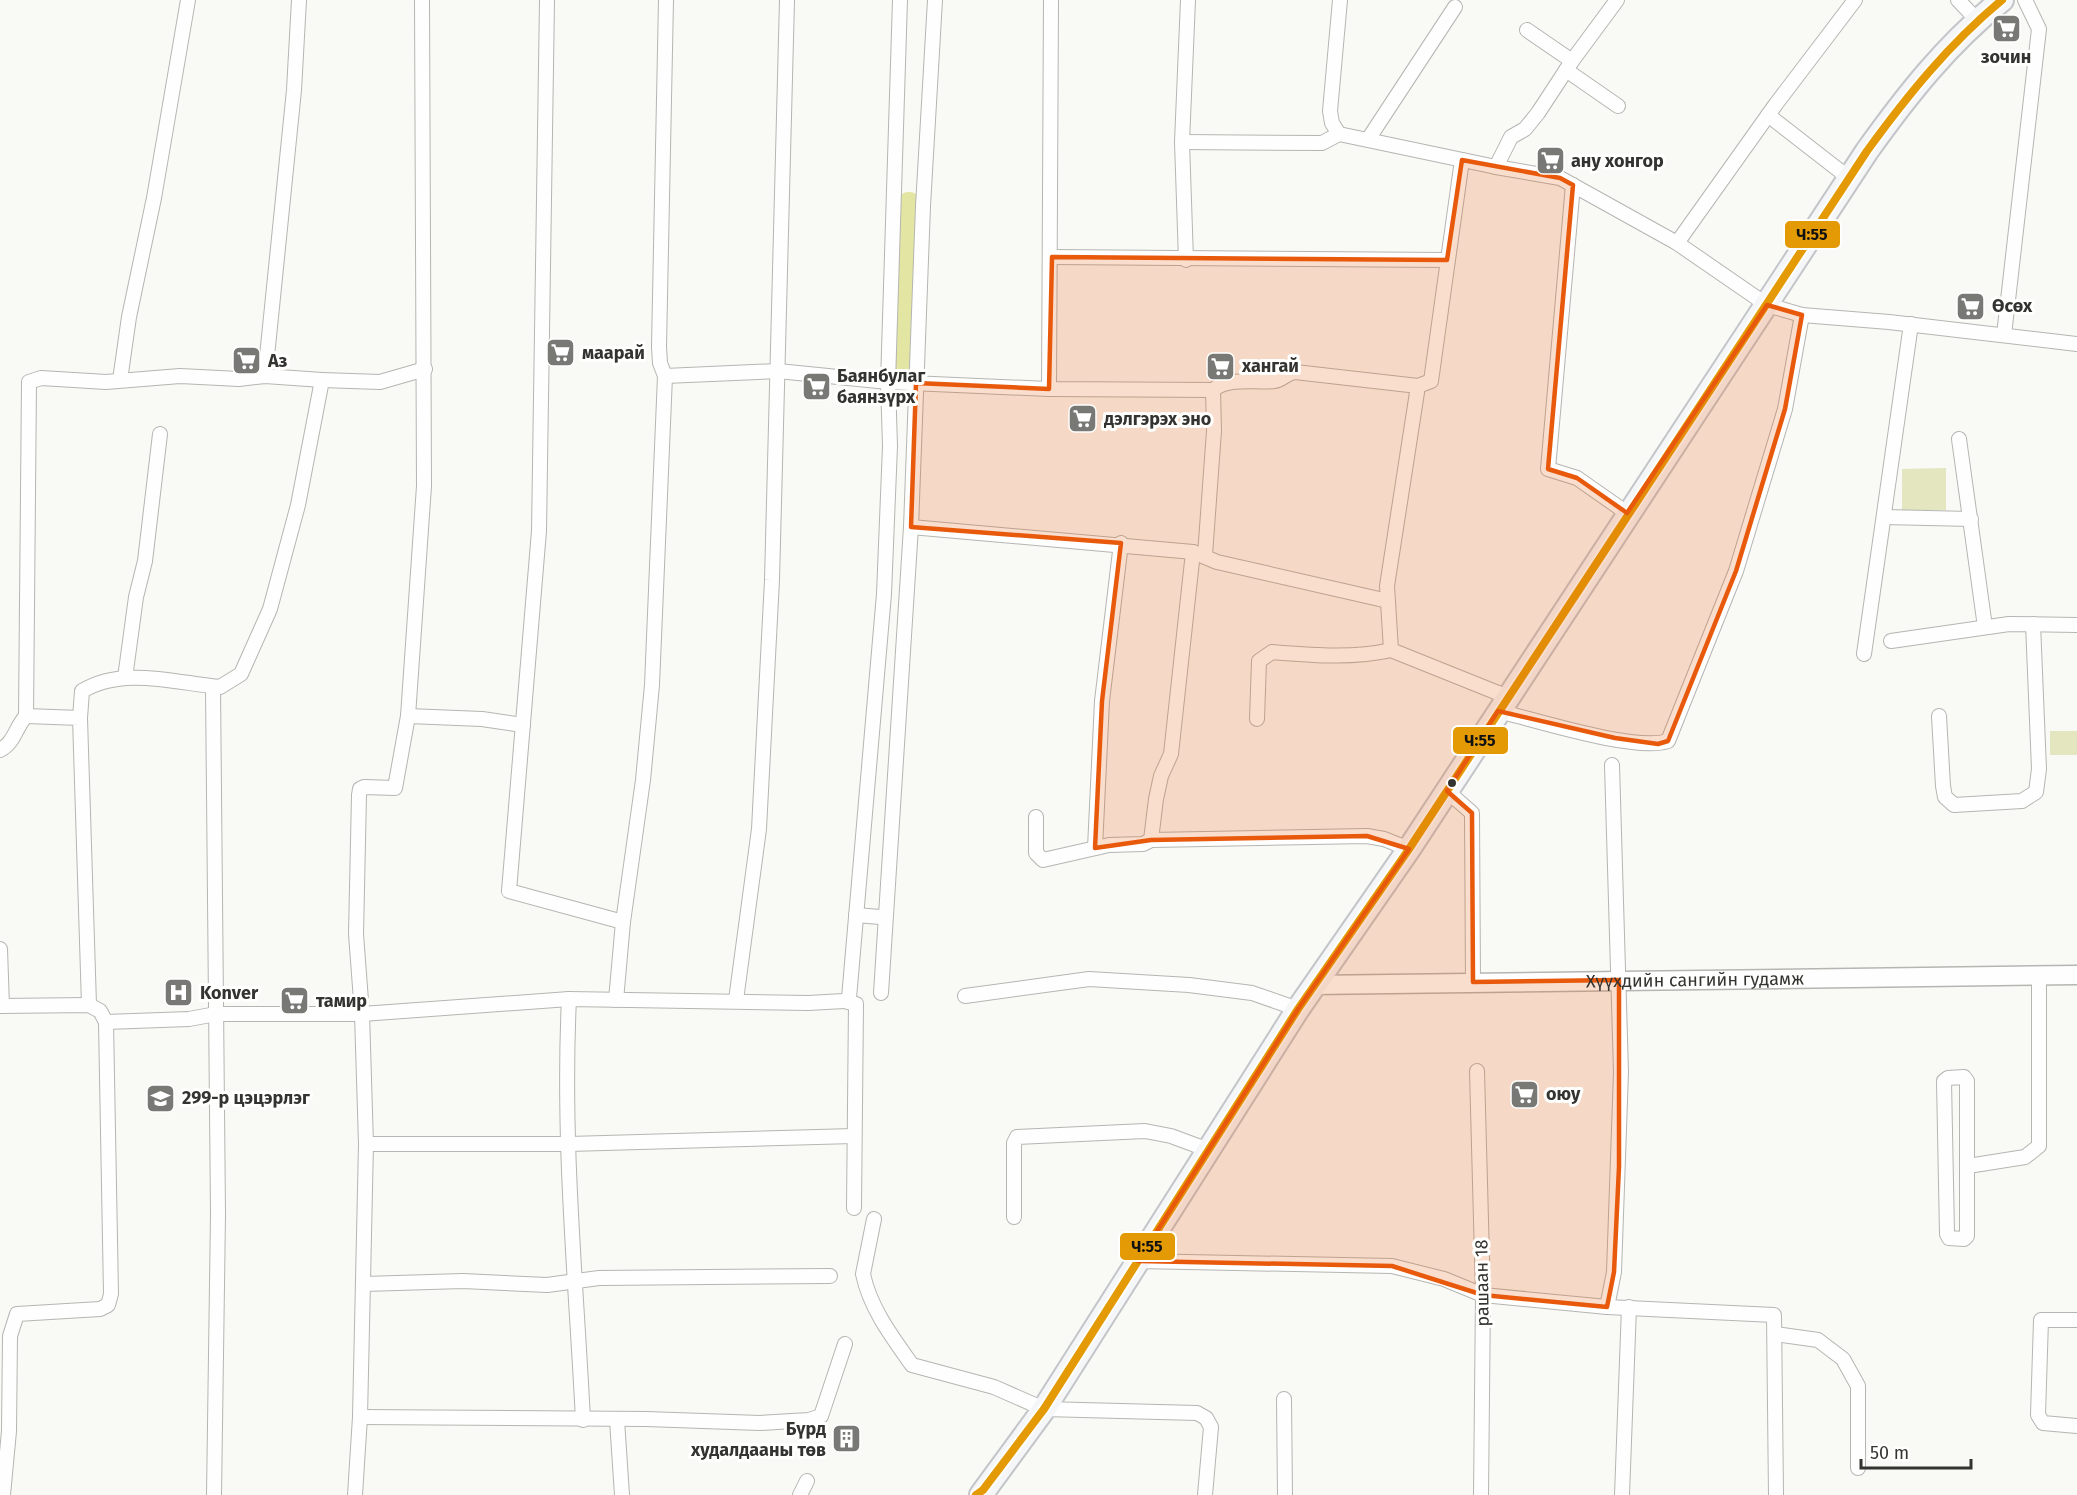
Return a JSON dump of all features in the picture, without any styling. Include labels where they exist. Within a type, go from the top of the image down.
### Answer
[{"type":"main road","points":[[980,1494],[1044,1409],[1206,1149],[1313,985],[1447,792],[1627,513],[1850,178],[1925,74],[1977,20],[2002,0]]},
{"type":"street","points":[[120,380],[129,317],[154,198],[188,0]]},
{"type":"street","points":[[265,376],[294,90],[299,0]]},
{"type":"street","points":[[355,1495],[360,1417],[366,1144],[362,1014],[356,934],[360,789],[395,788],[408,716],[422,517],[425,369],[422,0]]},
{"type":"street","points":[[547,0],[539,531],[509,891],[623,922]]},
{"type":"street","points":[[616,1000],[623,922],[640,812],[652,685],[665,376],[660,363],[659,347],[666,0]]},
{"type":"street","points":[[736,1000],[759,829],[772,580],[780,182],[788,0]]},
{"type":"street","points":[[844,1001],[849,998],[851,991],[855,915],[884,594],[890,446],[888,382],[900,0]]},
{"type":"street","points":[[881,993],[911,527],[935,0]]},
{"type":"street","points":[[1049,389],[1052,257],[1051,0]]},
{"type":"street","points":[[1186,260],[1182,142],[1188,0]]},
{"type":"street","points":[[1339,134],[1332,123],[1330,111],[1340,0]]},
{"type":"street","points":[[1496,167],[1511,137],[1525,129],[1538,113],[1569,65],[1617,0]]},
{"type":"street","points":[[1677,243],[1768,115],[1855,0]]},
{"type":"street","points":[[1958,0],[1977,20]]},
{"type":"street","points":[[2004,335],[2039,29],[2025,0]]},
{"type":"street","points":[[1369,138],[1455,8]]},
{"type":"street","points":[[1527,30],[1618,106]]},
{"type":"street","points":[[1768,115],[1850,178]]},
{"type":"street","points":[[1182,142],[1322,143],[1339,134],[1369,138],[1462,160],[1560,178],[1677,243],[1767,305],[1802,315],[1911,324],[2077,344]]},
{"type":"street","points":[[665,376],[778,371],[888,382],[1049,389],[1213,390],[1226,383],[1278,381],[1287,373],[1295,372],[1418,386],[1431,381],[1462,160]]},
{"type":"street","points":[[1573,185],[1548,469],[1577,478],[1627,513]]},
{"type":"street","points":[[1052,257],[1186,260],[1447,260]]},
{"type":"street","points":[[1257,719],[1259,661],[1272,652],[1308,655],[1373,654],[1391,650],[1503,704],[1615,738],[1658,744],[1668,741],[1736,571],[1785,409],[1802,315]]},
{"type":"street","points":[[1864,654],[1911,324]]},
{"type":"street","points":[[0,750],[12,742],[17,727],[26,716],[29,382],[41,378],[106,381],[180,376],[239,379],[265,376],[380,382],[425,369]]},
{"type":"street","points":[[89,1005],[80,718],[82,691],[89,686],[125,678],[178,681],[220,687],[241,674],[270,609],[298,505],[322,380]]},
{"type":"street","points":[[1391,650],[1387,586],[1418,386]]},
{"type":"street","points":[[1152,840],[1157,791],[1171,754],[1199,553],[1214,431],[1213,390]]},
{"type":"street","points":[[125,678],[136,597],[145,561],[160,434]]},
{"type":"street","points":[[1959,439],[1984,627]]},
{"type":"street","points":[[1884,517],[1971,519]]},
{"type":"street","points":[[911,527],[1121,543],[1199,553],[1217,562],[1388,601]]},
{"type":"street","points":[[1095,848],[1102,701],[1121,543]]},
{"type":"street","points":[[1939,716],[1943,786],[1945,797],[1954,805],[2022,801],[2036,792],[2039,770],[2034,624]]},
{"type":"street","points":[[1891,641],[1984,627],[2034,624],[2077,625]]},
{"type":"street","points":[[213,687],[218,1214],[214,1495]]},
{"type":"street","points":[[26,716],[80,718]]},
{"type":"street","points":[[408,716],[482,718],[522,725]]},
{"type":"street","points":[[1607,1307],[1614,1272],[1619,1167],[1620,980],[1612,765]]},
{"type":"street","points":[[1447,792],[1472,813],[1473,982]]},
{"type":"street","points":[[1036,817],[1036,846],[1039,858],[1048,860],[1095,848],[1143,844],[1152,840],[1367,836],[1384,839],[1409,849]]},
{"type":"street","points":[[855,915],[880,917],[885,915]]},
{"type":"street","points":[[0,949],[1,1006],[89,1005],[100,1011],[106,1022],[111,1294],[108,1305],[100,1309],[17,1314],[13,1320],[10,1336],[9,1431],[3,1495]]},
{"type":"street","points":[[1968,1166],[2025,1157],[2039,1146],[2039,975]]},
{"type":"street","name":"Хүүхдийн сангийн гудамж","points":[[1313,985],[2077,975]]},
{"type":"street","points":[[965,996],[1089,978],[1189,985],[1252,993],[1298,1009]]},
{"type":"street","points":[[106,1022],[189,1019],[216,1014],[362,1014],[569,999],[808,1003],[844,1001],[856,1004],[858,1044],[854,1208]]},
{"type":"street","points":[[569,999],[565,1071],[570,1144],[571,1239],[576,1282],[583,1420]]},
{"type":"street","name":"рашаан 18","points":[[1477,1071],[1483,1295],[1481,1495]]},
{"type":"street","points":[[1964,1077],[1967,1081],[1968,1166],[1968,1236],[1964,1239],[1949,1238],[1947,1234],[1944,1081],[1948,1078],[1964,1077]]},
{"type":"street","points":[[1014,1217],[1014,1143],[1017,1137],[1145,1131],[1171,1136],[1206,1149]]},
{"type":"street","points":[[366,1144],[570,1144],[854,1136]]},
{"type":"street","points":[[874,1219],[863,1274],[865,1283],[869,1298],[912,1365],[994,1387],[1044,1409],[1197,1413],[1206,1418],[1211,1427],[1205,1495]]},
{"type":"street","points":[[1138,1261],[1392,1266],[1444,1279],[1483,1295],[1607,1307],[1774,1315],[1776,1495]]},
{"type":"street","points":[[364,1284],[463,1281],[535,1285],[599,1278],[830,1276]]},
{"type":"street","points":[[1622,1495],[1629,1307]]},
{"type":"street","points":[[2077,1320],[2041,1320],[2038,1415],[2043,1423],[2077,1426]]},
{"type":"street","points":[[1775,1334],[1818,1340],[1843,1359],[1858,1386],[1858,1468]]},
{"type":"street","points":[[360,1417],[760,1423],[809,1420],[821,1416],[844,1344]]},
{"type":"street","points":[[1284,1399],[1285,1495]]},
{"type":"street","points":[[617,1420],[622,1495]]},
{"type":"street","points":[[800,1495],[807,1481]]},
{"type":"highlighted area","points":[[1462,160],[1560,178],[1573,185],[1548,469],[1577,478],[1627,513],[1767,305],[1802,315],[1785,409],[1736,571],[1668,741],[1658,744],[1615,738],[1498,711],[1447,791],[1472,813],[1473,982],[1619,980],[1619,1167],[1614,1272],[1607,1307],[1483,1295],[1392,1266],[1138,1261],[1298,1009],[1409,849],[1367,836],[1151,840],[1095,848],[1102,701],[1121,543],[911,527],[916,383],[1049,389],[1052,257],[1447,260]]},
{"type":"green space","points":[[1946,468],[1946,510],[1902,510],[1902,469]]},
{"type":"green space","points":[[2050,731],[2077,731],[2077,755],[2050,755]]},
{"type":"waterway","points":[[902,370],[909,205]]},
{"type":"transit line","name":"Ч:55","points":[[976,1495],[983,1490],[1044,1409],[1298,1009],[1409,849],[1867,151],[1930,71],[1964,34],[2002,0]]},
{"type":"place","name":"зочин","points":[[2006,28]]},
{"type":"place","name":"ану хонгор","points":[[1550,161]]},
{"type":"place","name":"Өсөх","points":[[1971,306]]},
{"type":"place","name":"маарай","points":[[561,353]]},
{"type":"place","name":"Аз","points":[[247,361]]},
{"type":"place","name":"хангай","points":[[1221,366]]},
{"type":"place","name":"Баянбулаг баянзүрх","points":[[816,386]]},
{"type":"place","name":"дэлгэрэх эно","points":[[1083,419]]},
{"type":"place","name":"Konver","points":[[179,993]]},
{"type":"place","name":"тамир","points":[[295,1001]]},
{"type":"place","name":"оюу","points":[[1525,1094]]},
{"type":"place","name":"299-р цэцэрлэг","points":[[161,1098]]},
{"type":"place","name":"Бүрд худалдааны төв","points":[[847,1439]]}]
